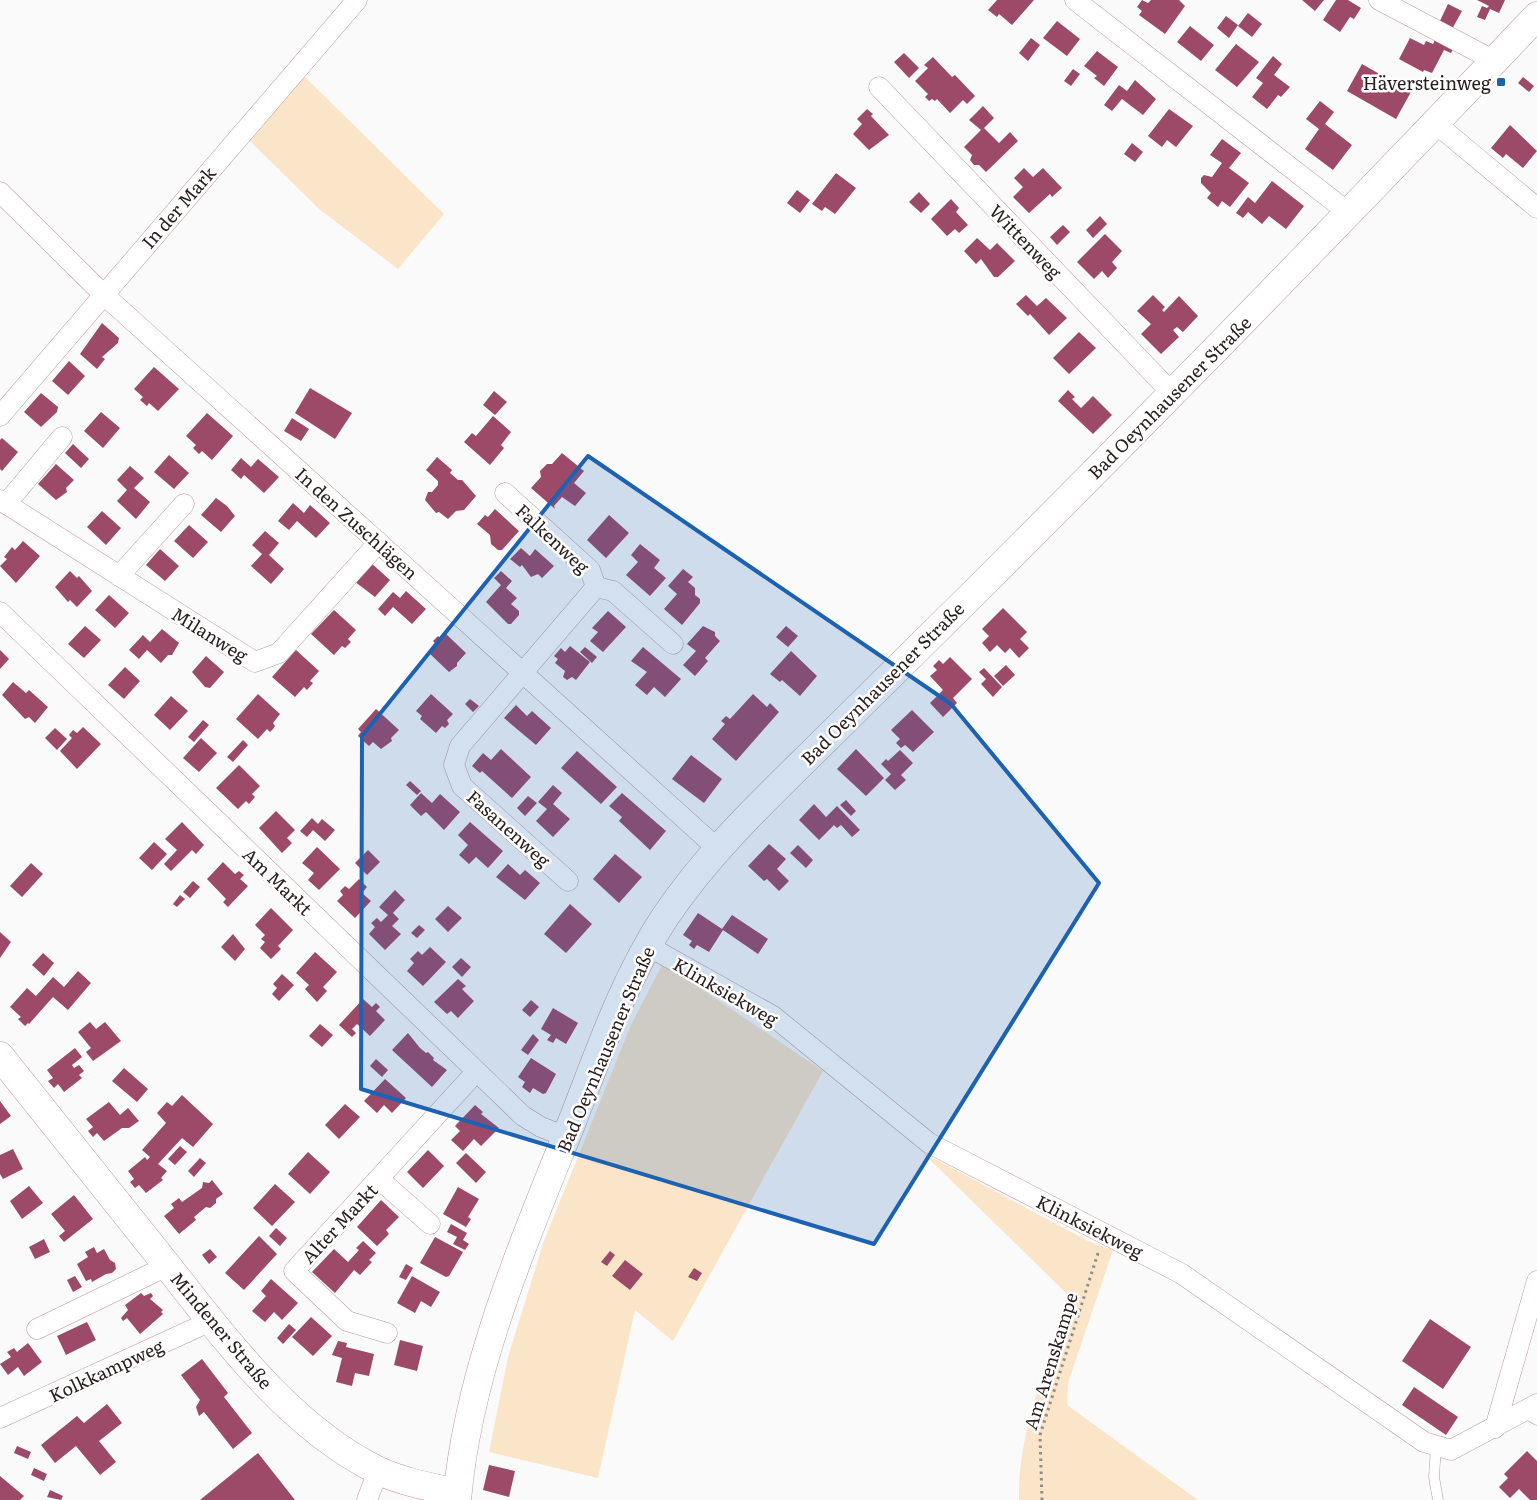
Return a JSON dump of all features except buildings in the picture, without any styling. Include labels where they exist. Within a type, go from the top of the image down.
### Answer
[{"type":"main road","name":"Bad Oeynhausener Straße","points":[[457,1496],[463,1448],[472,1404],[517,1263],[601,1048],[648,946],[681,895],[718,849],[1173,394],[1537,16]]},
{"type":"main road","name":"Mindener Straße","points":[[0,1056],[211,1321],[273,1391],[337,1445],[378,1470],[403,1480],[457,1496]]},
{"type":"street","name":"In der Mark","points":[[0,416],[357,0]]},
{"type":"street","points":[[1075,0],[1349,213]]},
{"type":"street","points":[[1379,0],[1494,61]]},
{"type":"street","name":"Wittenweg","points":[[879,87],[1173,394]]},
{"type":"street","points":[[1435,123],[1537,208]]},
{"type":"street","name":"In den Zuschlägen","points":[[0,192],[103,294],[718,849]]},
{"type":"street","name":"Milanweg","points":[[62,437],[3,502],[255,662],[279,653],[379,542]]},
{"type":"street","name":"Falkenweg","points":[[505,493],[590,570],[596,586]]},
{"type":"street","points":[[119,576],[184,504]]},
{"type":"street","name":"Falkenweg","points":[[596,586],[613,591],[673,644]]},
{"type":"street","name":"Falkenweg","points":[[524,674],[596,586]]},
{"type":"street","name":"Am Markt","points":[[0,612],[523,1116],[541,1127],[566,1137]]},
{"type":"street","name":"Fasanenweg","points":[[524,674],[460,746],[454,765],[462,786],[568,881]]},
{"type":"street","name":"Klinksiekweg","points":[[648,946],[773,1016],[928,1143],[1182,1274],[1424,1442],[1451,1450],[1532,1412]]},
{"type":"street","name":"Alter Markt","points":[[387,1333],[347,1321],[294,1271],[476,1072]]},
{"type":"street","name":"Alter Markt","points":[[379,1180],[430,1224]]},
{"type":"street","name":"Mindener Straße","points":[[37,1329],[167,1266]]},
{"type":"street","points":[[1495,1428],[1537,1282]]},
{"type":"street","name":"Kolkkampweg","points":[[0,1418],[211,1321]]},
{"type":"street","points":[[367,1500],[378,1470]]},
{"type":"lane","points":[[1436,1446],[1434,1477],[1438,1500]]},
{"type":"path","name":"Am Arenskampe","points":[[1042,1500],[1040,1435],[1104,1233]]},
{"type":"highlighted area","points":[[588,456],[951,704],[1099,883],[874,1244],[361,1089],[362,736]]},
{"type":"shaded area","points":[[304,76],[444,214],[398,269],[319,209],[250,141]]},
{"type":"shaded area","points":[[663,963],[823,1071],[673,1341],[635,1310],[598,1478],[489,1452],[508,1357],[544,1241],[631,1025]]},
{"type":"shaded area","points":[[922,1152],[1088,1241],[1113,1250],[1068,1383],[1067,1405],[1198,1500],[1019,1500],[1023,1449],[1029,1423],[1068,1295]]},
{"type":"place","name":"Häversteinweg","points":[[1501,82]]}]
